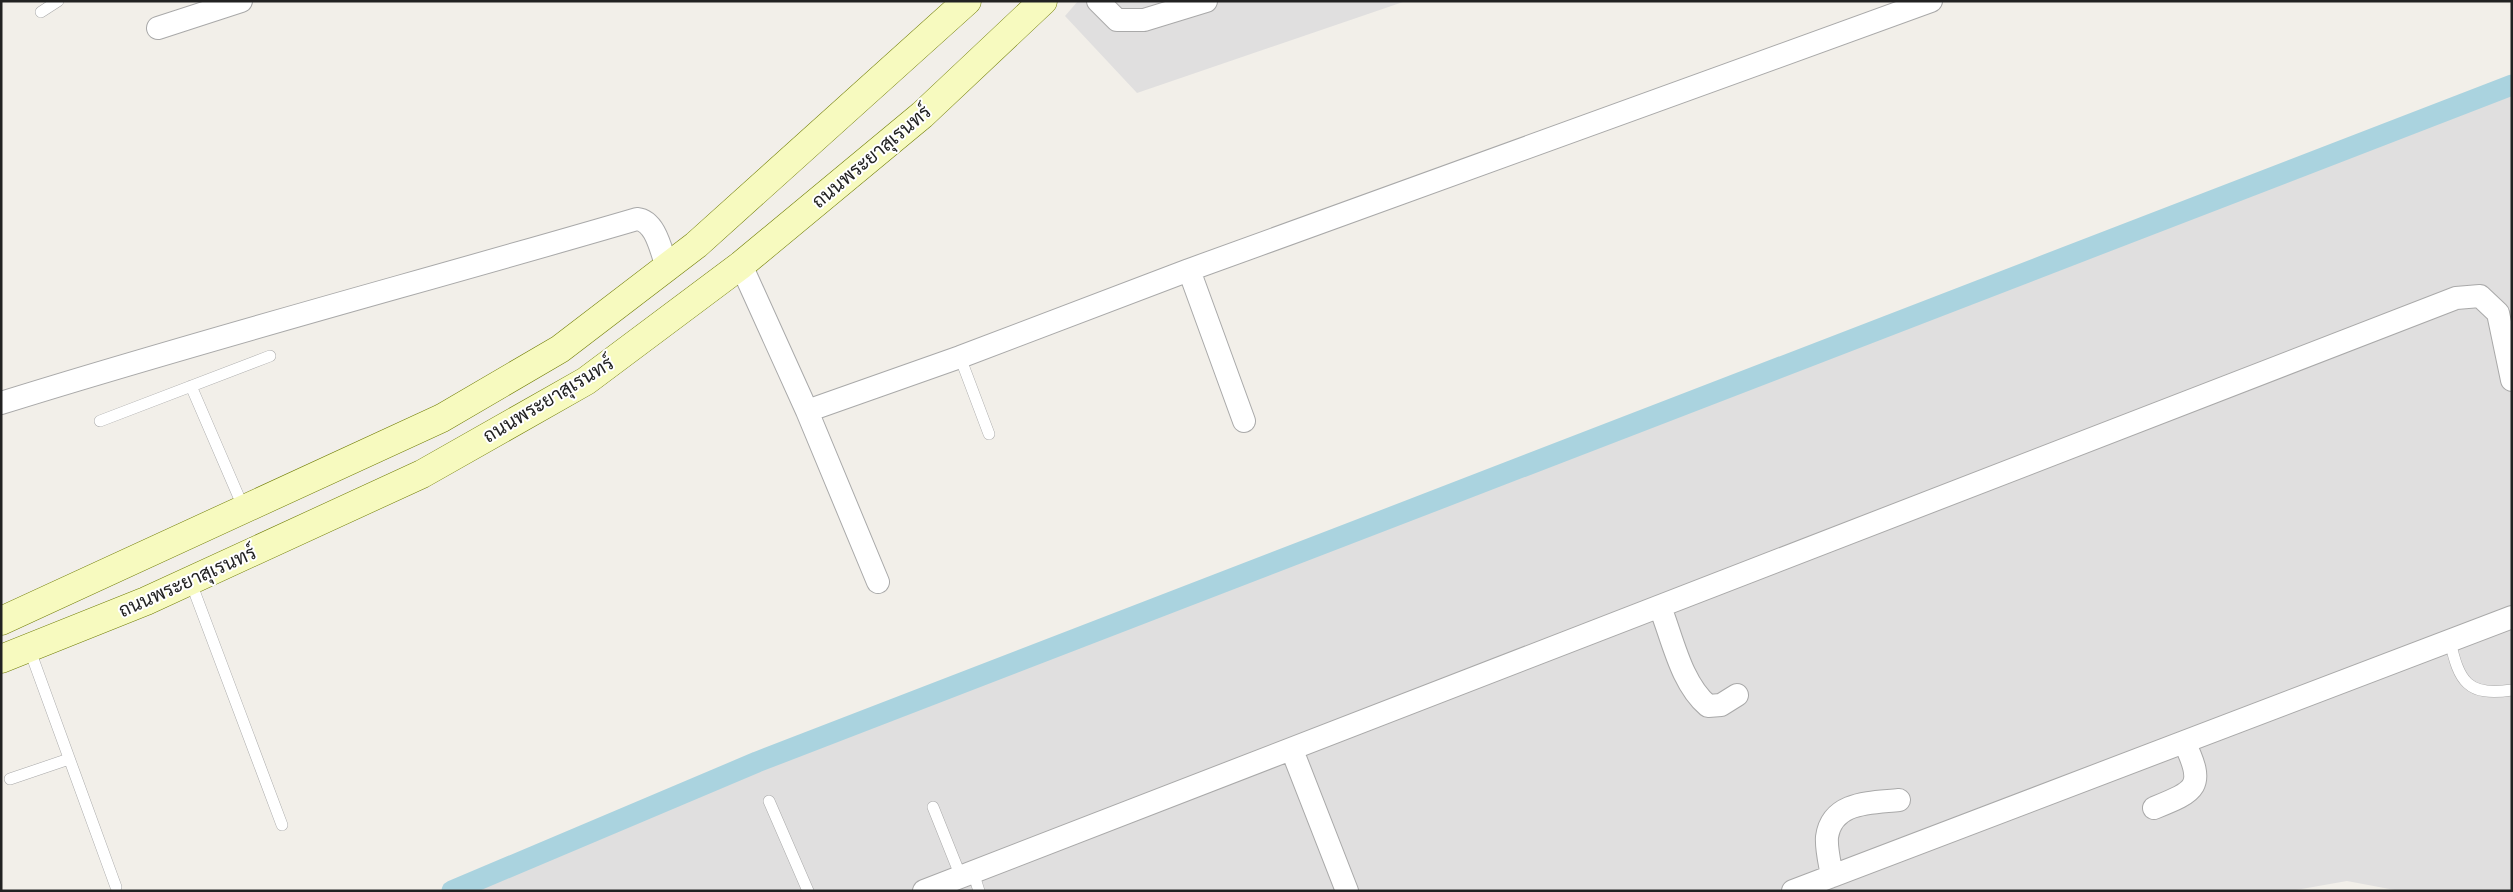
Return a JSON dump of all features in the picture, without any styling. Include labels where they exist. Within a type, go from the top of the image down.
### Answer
[{"type":"street","points":[[158,28],[241,1]]},
{"type":"street","name":"ถนนพระยาสุเรนทร์","points":[[1,621],[442,418],[560,349],[667,268],[739,206],[967,1]]},
{"type":"street","name":"ถนนพระยาสุเรนทร์","points":[[1,659],[190,580],[422,474],[586,381],[741,264],[922,115],[1043,1]]},
{"type":"street","points":[[1098,1],[1117,20],[1144,20],[1206,1]]},
{"type":"street","points":[[807,411],[960,357],[1188,270],[1931,1]]},
{"type":"street","points":[[1,403],[154,355],[438,277],[637,219],[645,220],[651,226],[667,268]]},
{"type":"street","points":[[741,264],[807,411],[878,582]]},
{"type":"street","points":[[1188,270],[1244,421]]},
{"type":"street","points":[[924,891],[971,880],[1292,750],[2456,298],[2480,296],[2498,313],[2512,380]]},
{"type":"street","points":[[1660,608],[1689,685],[1698,697],[1708,706],[1721,705],[1737,695]]},
{"type":"street","points":[[1793,891],[2512,618]]},
{"type":"street","points":[[2154,808],[2183,796],[2192,790],[2196,778],[2193,761],[2184,742]]},
{"type":"street","points":[[1292,750],[1347,891]]},
{"type":"street","points":[[1832,876],[1827,838],[1831,823],[1839,812],[1860,804],[1899,800]]},
{"type":"lane","points":[[41,12],[58,1]]},
{"type":"lane","points":[[100,421],[270,356]]},
{"type":"lane","points":[[960,357],[989,434]]},
{"type":"lane","points":[[191,386],[244,509]]},
{"type":"lane","points":[[190,580],[282,824]]},
{"type":"lane","points":[[2450,641],[2459,675],[2469,686],[2487,692],[2512,690]]},
{"type":"lane","points":[[29,648],[116,887]]},
{"type":"lane","points":[[10,779],[69,759]]},
{"type":"lane","points":[[769,801],[808,891]]},
{"type":"lane","points":[[933,807],[971,880]]},
{"type":"shaded area","points":[[1078,1],[1406,1],[1137,93],[1065,16]]},
{"type":"shaded area","points":[[2512,86],[2512,891],[2400,891],[2347,881],[2290,891],[465,891],[599,827],[1844,353]]},
{"type":"waterway","points":[[452,891],[757,762],[2512,85]]}]
